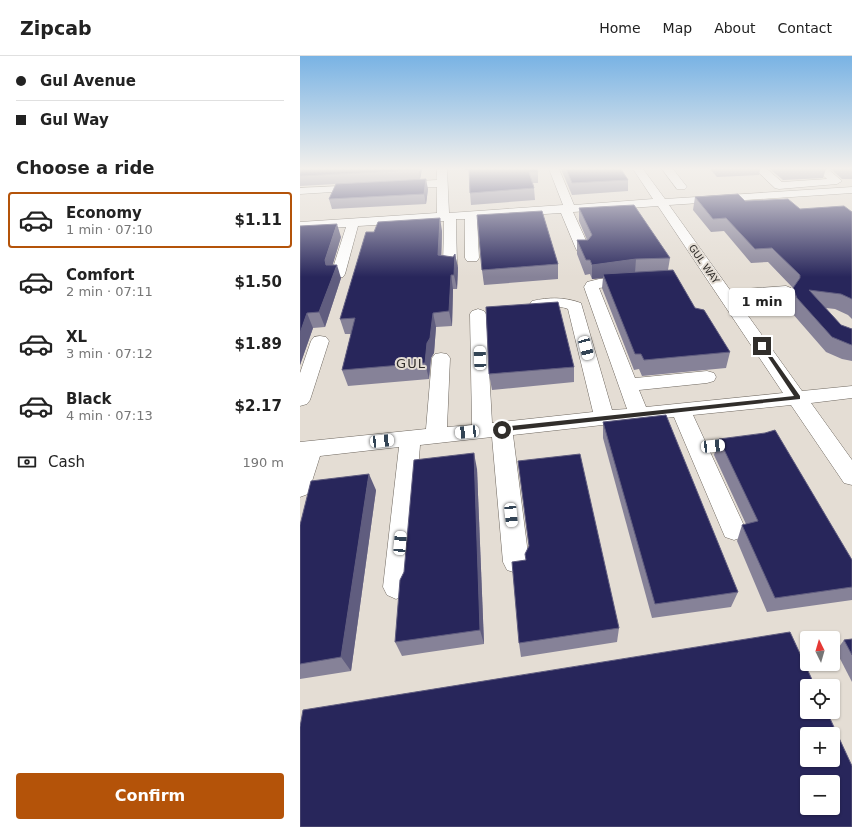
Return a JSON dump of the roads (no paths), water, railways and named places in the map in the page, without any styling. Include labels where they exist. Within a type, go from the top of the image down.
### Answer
[{"type":"street","points":[[445,205],[450,266]]},
{"type":"street","points":[[567,205],[583,249]]},
{"type":"street","points":[[300,226],[630,205]]},
{"type":"street","name":"GUL WAY","points":[[662,205],[852,477]]},
{"type":"street","points":[[471,216],[472,258]]},
{"type":"street","points":[[338,274],[353,223]]},
{"type":"street","points":[[639,414],[627,385],[592,285],[645,279]]},
{"type":"street","points":[[726,295],[786,291]]},
{"type":"street","points":[[538,304],[565,302],[575,306],[604,418]]},
{"type":"street","points":[[478,314],[482,431]]},
{"type":"street","points":[[300,400],[320,341]]},
{"type":"street","points":[[436,436],[441,358]]},
{"type":"street","points":[[627,385],[706,377]]},
{"type":"street","points":[[300,488],[306,449],[852,392]]},
{"type":"street","points":[[681,410],[734,530]]},
{"type":"street","points":[[502,429],[516,562]]},
{"type":"street","points":[[396,587],[410,438]]},
{"type":"street","points":[[697,448],[720,445]]},
{"type":"district","name":"GUL","points":[[411,363]]}]
